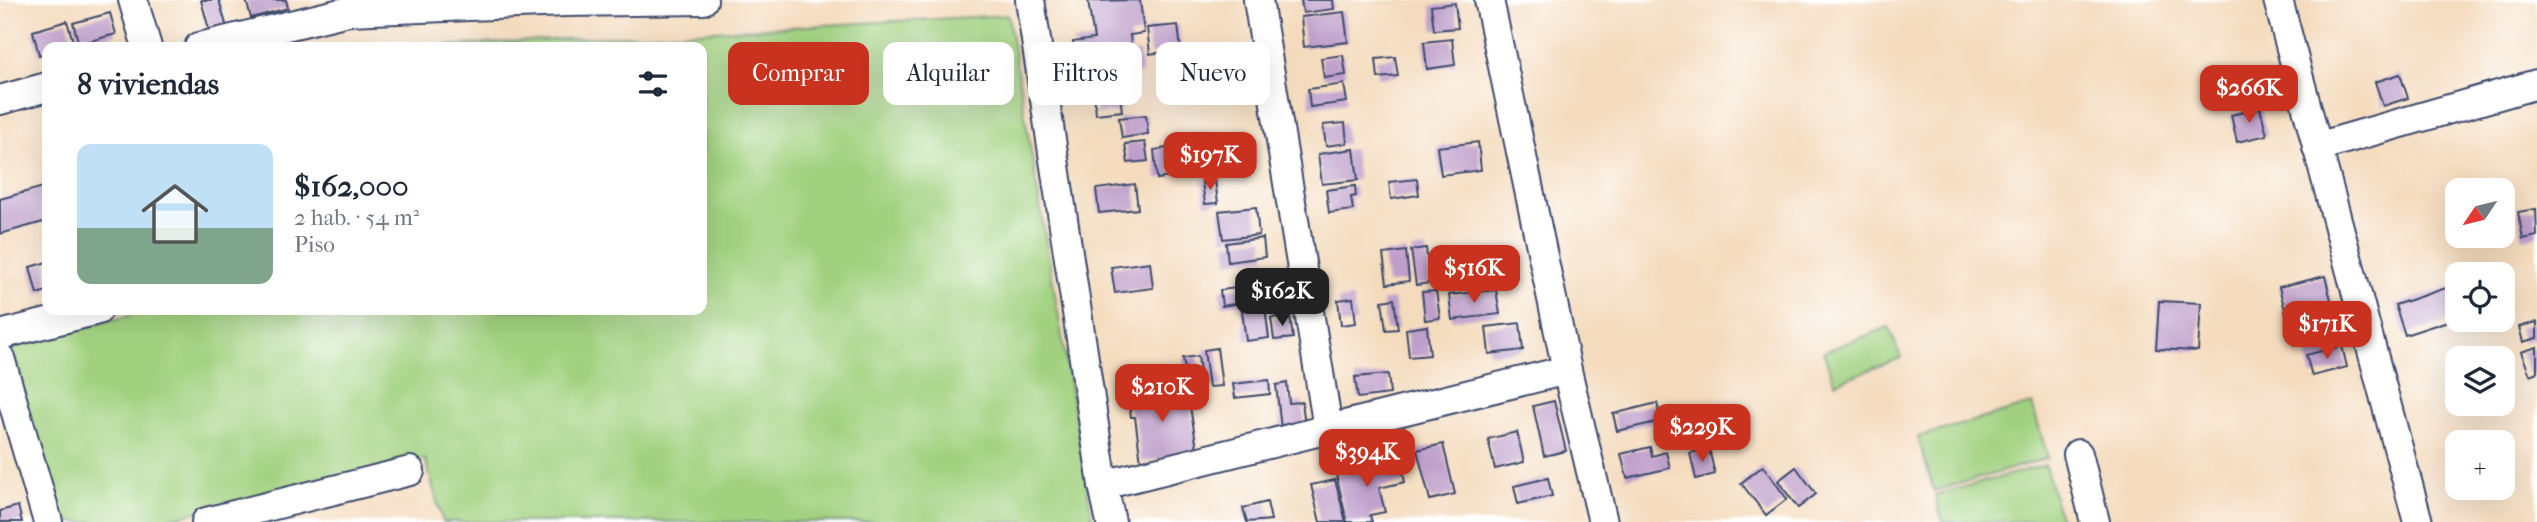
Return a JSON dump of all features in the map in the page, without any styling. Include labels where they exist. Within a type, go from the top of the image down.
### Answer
[{"type":"street","points":[[133,0],[146,42]]},
{"type":"street","points":[[217,42],[349,5],[703,0]]},
{"type":"street","points":[[1030,0],[1103,485],[1111,522]]},
{"type":"street","points":[[1258,0],[1328,428]]},
{"type":"street","points":[[1489,0],[1567,370],[1603,522]]},
{"type":"street","points":[[2278,0],[2418,522]]},
{"type":"street","points":[[2317,147],[2537,84]]},
{"type":"street","points":[[0,100],[42,88]]},
{"type":"street","points":[[0,335],[78,315]]},
{"type":"street","points":[[0,358],[48,522]]},
{"type":"street","points":[[1103,485],[1567,370]]},
{"type":"street","points":[[2078,454],[2095,522]]},
{"type":"street","points":[[206,522],[410,471]]},
{"type":"green space","points":[[1008,15],[1013,42],[883,42],[883,105],[1014,105],[1014,51],[1093,522],[443,522],[425,459],[153,522],[59,522],[11,345],[132,315],[707,315],[707,42],[514,42]]},
{"type":"green space","points":[[1889,327],[1901,358],[1835,383],[1823,352]]},
{"type":"green space","points":[[2032,404],[2048,458],[1934,491],[1918,437]]},
{"type":"green space","points":[[2045,465],[2061,521],[1943,522],[1935,495]]},
{"type":"building","points":[[201,0],[219,0],[227,28],[210,33]]},
{"type":"building","points":[[246,0],[286,0],[288,8],[251,18]]},
{"type":"building","points":[[1140,0],[1144,33],[1130,35],[1131,42],[1073,42],[1094,39],[1088,1]]},
{"type":"building","points":[[1301,0],[1333,0],[1334,9],[1303,13]]},
{"type":"building","points":[[1455,3],[1458,28],[1434,30],[1431,6]]},
{"type":"building","points":[[1344,12],[1348,42],[1304,47],[1301,17]]},
{"type":"building","points":[[110,13],[116,34],[78,42],[73,23]]},
{"type":"building","points":[[67,21],[73,42],[42,42],[42,54],[39,55],[33,31]]},
{"type":"building","points":[[1178,25],[1180,42],[1156,42],[1156,53],[1150,54],[1147,28]]},
{"type":"building","points":[[1452,39],[1455,65],[1427,69],[1424,42]]},
{"type":"building","points":[[1343,55],[1346,75],[1324,78],[1321,58]]},
{"type":"building","points":[[1395,57],[1398,76],[1378,78],[1376,59]]},
{"type":"building","points":[[2400,74],[2408,98],[2383,106],[2375,82]]},
{"type":"building","points":[[1344,84],[1347,102],[1310,107],[1308,89]]},
{"type":"building","points":[[1095,105],[1121,105],[1122,111],[1096,114]]},
{"type":"building","points":[[2260,108],[2267,135],[2237,142],[2231,115]]},
{"type":"building","points":[[1146,115],[1148,134],[1122,138],[1119,118]]},
{"type":"building","points":[[1345,123],[1347,143],[1326,146],[1323,125]]},
{"type":"building","points":[[1242,141],[1246,166],[1207,171],[1204,146]]},
{"type":"building","points":[[1145,142],[1148,161],[1128,163],[1125,144]]},
{"type":"building","points":[[1478,142],[1481,170],[1441,175],[1437,147]]},
{"type":"building","points":[[1167,148],[1171,177],[1157,179],[1154,150]]},
{"type":"building","points":[[1354,149],[1358,180],[1322,184],[1318,154]]},
{"type":"building","points":[[1417,179],[1419,195],[1391,199],[1389,182]]},
{"type":"building","points":[[1215,180],[1218,203],[1205,204],[1202,182]]},
{"type":"building","points":[[1135,184],[1138,209],[1099,213],[1096,189]]},
{"type":"building","points":[[1355,186],[1356,196],[1351,197],[1353,210],[1329,213],[1326,190]]},
{"type":"building","points":[[42,187],[42,222],[0,234],[0,199]]},
{"type":"building","points":[[1256,207],[1259,235],[1223,239],[1219,211]]},
{"type":"building","points":[[2536,209],[2537,236],[2523,239],[2518,212]]},
{"type":"building","points":[[1263,238],[1265,257],[1228,262],[1226,243]]},
{"type":"building","points":[[1426,248],[1430,283],[1416,285],[1411,250]]},
{"type":"building","points":[[1406,251],[1409,281],[1387,284],[1383,254]]},
{"type":"building","points":[[1150,262],[1153,288],[1115,293],[1111,267]]},
{"type":"building","points":[[42,263],[42,292],[37,294],[30,267]]},
{"type":"building","points":[[2325,276],[2331,300],[2315,304],[2323,337],[2294,345],[2279,287]]},
{"type":"building","points":[[1270,284],[1273,299],[1264,300],[1269,338],[1246,341],[1241,303],[1222,306],[1220,290]]},
{"type":"building","points":[[2445,288],[2445,322],[2405,335],[2395,305]]},
{"type":"building","points":[[1496,290],[1500,314],[1452,320],[1449,295]]},
{"type":"building","points":[[1436,291],[1440,318],[1425,320],[1422,292]]},
{"type":"building","points":[[1353,298],[1356,323],[1341,325],[1338,300]]},
{"type":"building","points":[[1394,299],[1398,329],[1386,330],[1382,301]]},
{"type":"building","points":[[2159,301],[2201,303],[2198,351],[2156,349]]},
{"type":"building","points":[[1290,316],[1293,338],[1274,340],[1271,318]]},
{"type":"building","points":[[2537,322],[2537,338],[2523,342],[2519,327]]},
{"type":"building","points":[[1520,323],[1523,350],[1489,354],[1486,327]]},
{"type":"building","points":[[1427,326],[1430,355],[1409,357],[1406,329]]},
{"type":"building","points":[[2342,346],[2347,367],[2312,376],[2306,355]]},
{"type":"building","points":[[2537,347],[2537,372],[2530,375],[2521,352]]},
{"type":"building","points":[[1217,348],[1222,386],[1209,387],[1204,350]]},
{"type":"building","points":[[1198,356],[1202,386],[1188,388],[1183,358]]},
{"type":"building","points":[[1388,374],[1390,394],[1358,398],[1355,377]]},
{"type":"building","points":[[1269,380],[1270,394],[1235,398],[1233,384]]},
{"type":"building","points":[[1156,383],[1158,399],[1188,395],[1198,454],[1141,462],[1135,417],[1131,417],[1127,386]]},
{"type":"building","points":[[1287,383],[1289,403],[1302,402],[1305,425],[1281,428],[1276,385]]},
{"type":"building","points":[[1554,401],[1566,451],[1544,456],[1533,406]]},
{"type":"building","points":[[1657,403],[1661,421],[1617,431],[1613,414]]},
{"type":"building","points":[[1517,432],[1524,462],[1495,469],[1488,439]]},
{"type":"building","points":[[1443,444],[1455,494],[1430,500],[1417,450]]},
{"type":"building","points":[[1650,447],[1652,456],[1666,452],[1670,468],[1627,478],[1621,454]]},
{"type":"building","points":[[1709,449],[1715,474],[1696,479],[1690,453]]},
{"type":"building","points":[[1400,459],[1405,482],[1379,488],[1385,512],[1370,515],[1372,522],[1347,522],[1336,474]]},
{"type":"building","points":[[1763,466],[1787,499],[1766,515],[1741,483]]},
{"type":"building","points":[[1796,467],[1816,494],[1798,508],[1778,481]]},
{"type":"building","points":[[1548,478],[1552,496],[1518,504],[1514,486]]},
{"type":"building","points":[[1335,480],[1346,522],[1320,522],[1311,485]]},
{"type":"building","points":[[1267,502],[1271,520],[1247,522],[1243,508]]},
{"type":"building","points":[[18,506],[22,522],[0,522],[0,511]]}]
